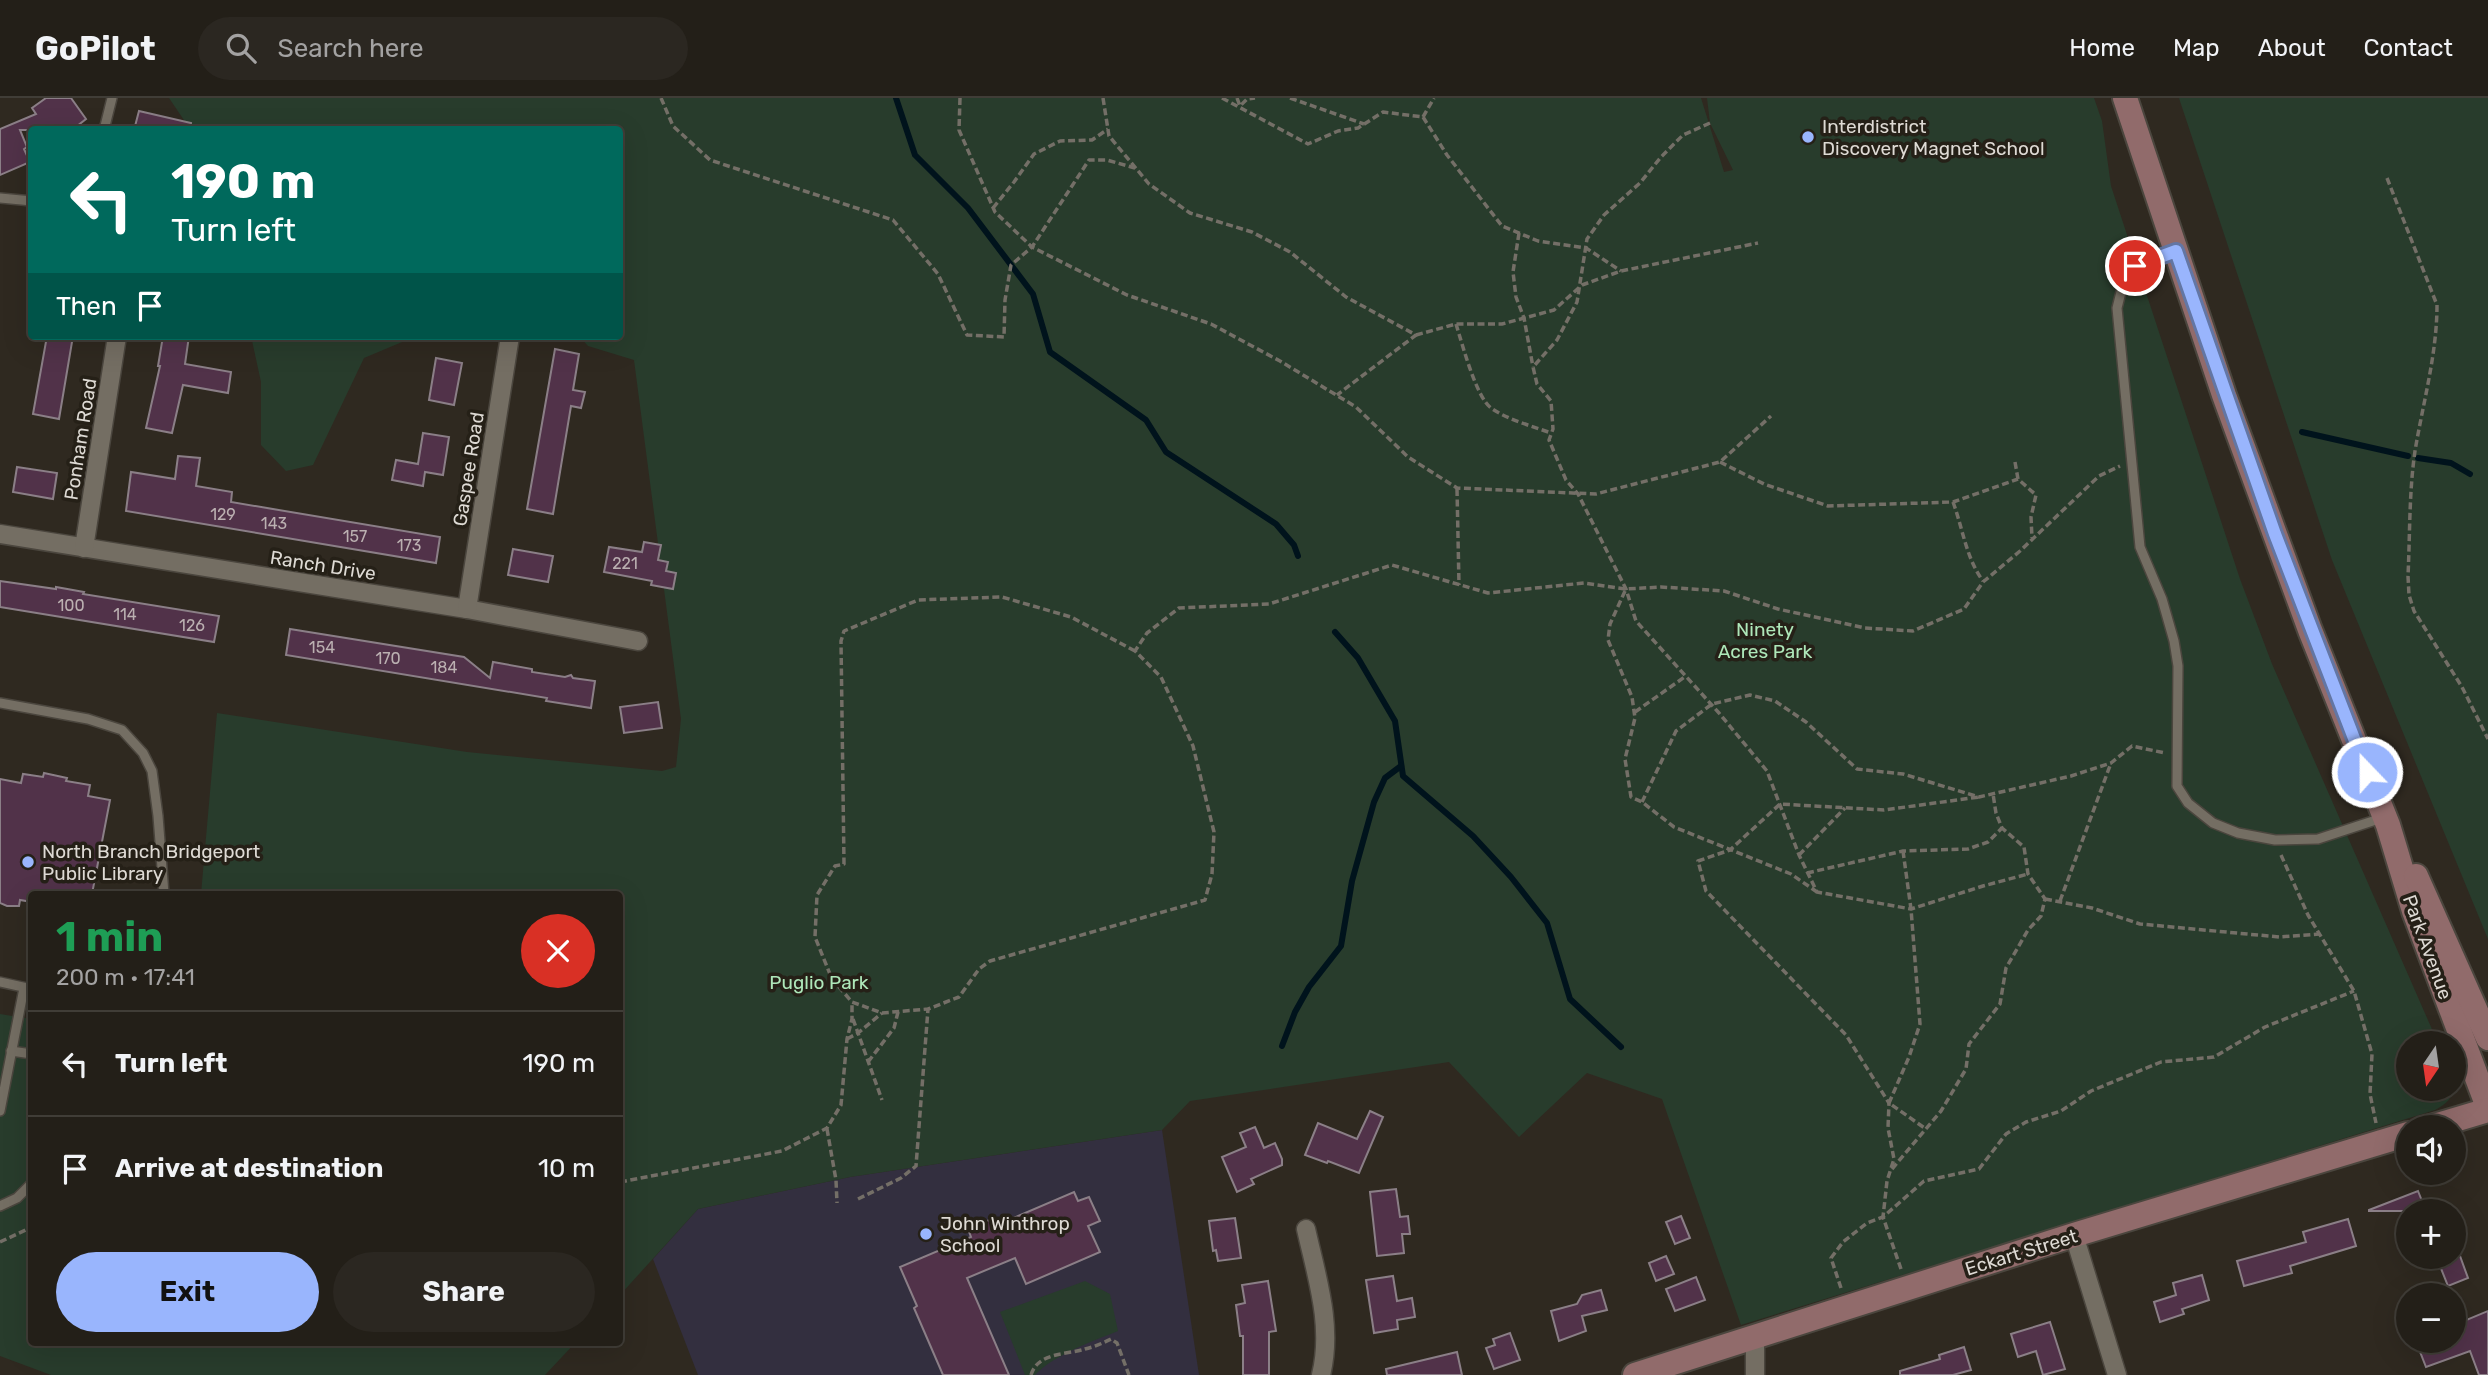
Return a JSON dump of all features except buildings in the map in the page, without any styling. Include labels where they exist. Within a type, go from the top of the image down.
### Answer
[{"type":"main road","name":"Park Avenue","points":[[2125,98],[2275,534],[2386,821],[2414,911],[2488,1108]]},
{"type":"main road","name":"Park Avenue","points":[[2386,821],[2420,882],[2488,1038]]},
{"type":"main road","points":[[2466,1115],[2488,1108]]},
{"type":"main road","name":"Eckart Street","points":[[1635,1375],[2074,1235],[2396,1137]]},
{"type":"street","name":"Ponham Road","points":[[84,548],[116,340]]},
{"type":"street","name":"Gaspee Road","points":[[467,609],[509,340]]},
{"type":"street","name":"Ranch Drive","points":[[0,534],[467,609],[638,641]]},
{"type":"street","points":[[1306,1229],[1324,1307],[1326,1353],[1321,1375]]},
{"type":"street","points":[[2074,1235],[2117,1375]]},
{"type":"street","points":[[1755,1336],[1755,1375]]},
{"type":"lane","points":[[105,126],[112,98]]},
{"type":"lane","points":[[0,198],[28,201]]},
{"type":"lane","points":[[2176,251],[2135,266],[2123,284],[2117,308],[2140,547],[2162,598],[2178,666],[2176,786],[2188,803],[2213,823],[2238,833],[2275,840],[2318,839],[2386,821]]},
{"type":"lane","points":[[0,703],[88,719],[122,730],[144,753],[154,782],[164,891]]},
{"type":"lane","points":[[0,982],[28,988],[11,1051],[0,1111]]},
{"type":"lane","points":[[11,1051],[28,1053]]},
{"type":"lane","points":[[0,1206],[18,1198],[28,1187]]},
{"type":"path","points":[[661,98],[673,126],[710,160],[893,220],[938,274],[967,335],[1004,337],[1005,300],[1011,265],[1032,247],[1089,160],[1107,160],[1135,167]]},
{"type":"path","points":[[960,98],[958,130],[993,208],[1032,247],[1127,295],[1210,324],[1337,396],[1356,407],[1408,457],[1457,488],[1596,494],[1720,462],[1771,416]]},
{"type":"path","points":[[1103,98],[1109,136],[1149,184],[1190,213],[1252,232],[1290,252],[1346,297],[1416,335]]},
{"type":"path","points":[[1222,98],[1308,144],[1338,131],[1358,128],[1383,111],[1423,117],[1447,155],[1502,226],[1538,241],[1586,248],[1621,271]]},
{"type":"path","points":[[1237,98],[1240,106]]},
{"type":"path","points":[[1240,106],[1247,99],[1255,98]]},
{"type":"path","points":[[1290,98],[1364,124]]},
{"type":"path","points":[[1423,117],[1434,98]]},
{"type":"path","points":[[1533,367],[1557,340],[1577,302],[1582,285],[1587,239],[1604,215],[1640,183],[1683,135],[1710,123]]},
{"type":"path","points":[[993,208],[1034,154],[1060,141],[1092,140],[1108,129]]},
{"type":"path","points":[[2387,178],[2437,305],[2437,322],[2415,453],[2409,595],[2414,611],[2462,687],[2488,739]]},
{"type":"path","points":[[1519,233],[1513,272],[1516,297],[1524,318],[1537,384],[1551,401],[1549,440],[1566,481],[1578,494],[1626,589],[1636,621],[1712,704],[1767,771],[1799,855],[1817,892]]},
{"type":"path","points":[[1337,396],[1416,335],[1456,324],[1502,324],[1554,310],[1582,285],[1621,271],[1758,243]]},
{"type":"path","points":[[1456,324],[1468,365],[1489,407],[1551,433]]},
{"type":"path","points":[[1135,651],[1147,633],[1179,608],[1269,604],[1392,565],[1488,593],[1584,583],[1626,589],[1661,587],[1724,591],[1779,609],[1865,628],[1913,631],[1964,609],[1983,582],[2099,476],[2131,460]]},
{"type":"path","points":[[1720,462],[1764,484],[1828,506],[1953,502],[2018,479]]},
{"type":"path","points":[[2015,462],[2018,479],[2036,495],[2031,517],[2032,539]]},
{"type":"path","points":[[1457,488],[1459,585]]},
{"type":"path","points":[[1953,502],[1971,565],[1983,582]]},
{"type":"path","points":[[1626,589],[1610,624],[1608,640],[1632,697],[1636,718],[1625,759],[1631,797],[1642,802],[1674,827],[1791,874],[1817,892],[1911,909],[2028,874]]},
{"type":"path","points":[[1002,597],[1071,617],[1135,651],[1161,677],[1193,746],[1214,832],[1212,874],[1205,900],[990,961],[979,969],[959,997],[928,1009],[881,1013],[852,1002],[832,979],[815,937],[817,895],[835,866],[844,864],[841,641],[844,631],[918,600],[1002,597]]},
{"type":"path","points":[[1635,712],[1686,676]]},
{"type":"path","points":[[1642,802],[1676,731],[1712,704],[1750,695],[1775,701],[1806,722],[1857,769],[1903,774],[1979,797]]},
{"type":"path","points":[[1926,1129],[1889,1103],[1846,1035],[1706,891],[1699,861],[1730,850],[1780,804],[1884,810],[1979,797],[2071,776],[2111,763],[2133,746],[2178,756]]},
{"type":"path","points":[[2060,901],[2111,763]]},
{"type":"path","points":[[1993,794],[2002,828],[2024,847],[2028,874],[2045,899],[2092,908],[2140,924],[2279,937],[2319,934]]},
{"type":"path","points":[[1799,855],[1845,808]]},
{"type":"path","points":[[1807,873],[1903,852],[1968,849],[1988,842],[2002,828]]},
{"type":"path","points":[[2275,840],[2308,915],[2354,991],[2372,1054],[2370,1094],[2380,1142]]},
{"type":"path","points":[[1903,852],[1911,909],[1920,1024],[1889,1103],[1888,1128],[1894,1159],[1882,1217],[1908,1288]]},
{"type":"path","points":[[1890,1172],[1941,1111],[1966,1069],[1969,1044],[2000,1004],[2006,968],[2028,930],[2040,916],[2045,899]]},
{"type":"path","points":[[1848,1307],[1831,1258],[1843,1242],[1867,1223],[1882,1217],[1924,1181],[1979,1169],[2006,1133],[2025,1122],[2061,1111],[2091,1091],[2161,1062],[2214,1057],[2265,1027],[2354,991]]},
{"type":"path","points":[[623,1181],[782,1151],[827,1128],[841,1105],[852,1002]]},
{"type":"path","points":[[858,1199],[901,1178],[916,1167],[928,1009]]},
{"type":"path","points":[[868,1062],[894,1028],[898,1012]]},
{"type":"path","points":[[847,1039],[881,1013]]},
{"type":"path","points":[[852,1019],[882,1100]]},
{"type":"path","points":[[827,1128],[837,1203]]},
{"type":"path","points":[[0,1242],[28,1229]]},
{"type":"path","points":[[1031,1375],[1040,1362],[1051,1356],[1081,1351],[1111,1339],[1116,1343],[1129,1375]]},
{"type":"shaded area","name":"John Winthrop School","points":[[1162,1130],[1199,1375],[698,1375],[653,1259],[698,1209],[850,1177]]},
{"type":"green space","name":"Ninety Acres Park","points":[[169,98],[1701,98],[1724,172],[1733,170],[1710,123],[1707,98],[2094,98],[2102,121],[2111,186],[2240,579],[2272,664],[2433,1031],[2396,1031],[2396,1101],[2448,1101],[2435,1110],[2419,1115],[2396,1115],[2396,1122],[1741,1325],[1662,1099],[1587,1073],[1519,1137],[1449,1062],[1190,1101],[1162,1130],[850,1177],[698,1209],[623,1292],[623,891],[201,891],[217,713],[467,752],[662,771],[676,767],[681,719],[634,360],[588,346],[583,340],[623,340],[623,126],[188,126]]},
{"type":"green space","points":[[2179,98],[2488,98],[2488,939],[2332,560]]},
{"type":"green space","points":[[252,340],[407,340],[364,358],[313,465],[286,471],[261,445],[261,382]]},
{"type":"green space","points":[[0,1014],[28,1019],[28,1346],[572,1346],[545,1375],[51,1375],[0,1356]]},
{"type":"green space","points":[[1085,1281],[1110,1294],[1118,1331],[1063,1355],[1035,1375],[1025,1375],[1000,1312]]},
{"type":"waterway","points":[[896,98],[915,155],[968,208],[1033,294],[1050,352],[1146,420],[1166,452],[1276,524],[1294,545],[1298,556]]},
{"type":"waterway","points":[[2302,432],[2408,456]]},
{"type":"waterway","points":[[2418,458],[2451,463],[2470,474]]},
{"type":"waterway","points":[[1335,632],[1358,658],[1395,721],[1403,776],[1473,836],[1511,877],[1547,923],[1570,999],[1621,1047]]},
{"type":"waterway","points":[[1282,1046],[1295,1012],[1309,987],[1341,946],[1352,881],[1374,802],[1385,778],[1401,766]]},
{"type":"place","name":"Interdistrict Discovery Magnet School","points":[[1808,137]]},
{"type":"place","name":"North Branch Bridgeport Public Library","points":[[28,862]]},
{"type":"place","name":"John Winthrop School","points":[[926,1234]]},
{"type":"route","points":[[2135,266],[2176,251],[2224,395],[2310,630],[2367,772]]},
{"type":"park label","name":"Puglio Park","points":[[819,982]]}]
